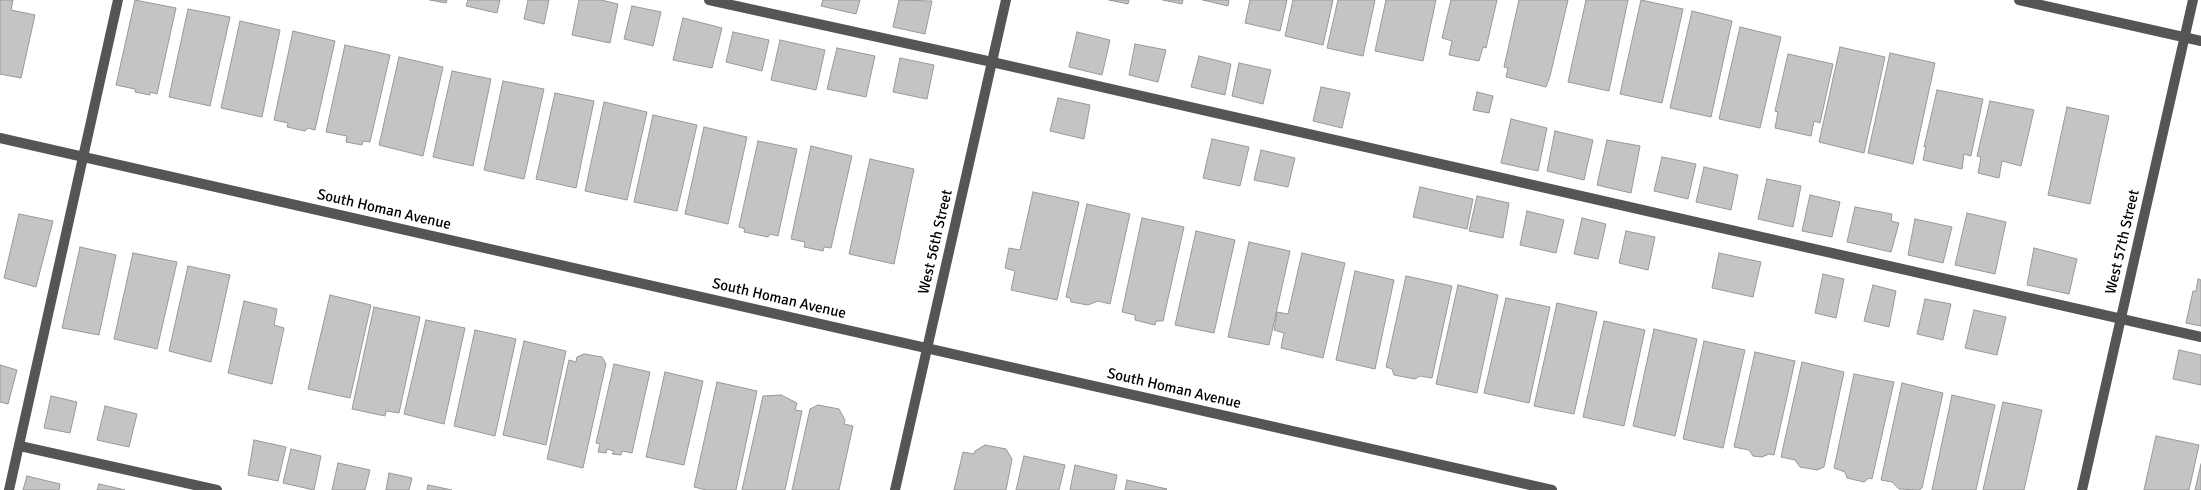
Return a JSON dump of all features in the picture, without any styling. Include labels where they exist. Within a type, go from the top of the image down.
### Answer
[{"type":"street","points":[[9,490],[118,0]]},
{"type":"street","points":[[709,0],[992,62],[2201,337]]},
{"type":"street","name":"West 56th Street","points":[[895,490],[1006,0]]},
{"type":"street","points":[[2019,0],[2201,41]]},
{"type":"street","name":"West 57th Street","points":[[2082,490],[2193,0]]},
{"type":"street","name":"South Homan Avenue","points":[[0,138],[1552,490]]},
{"type":"street","points":[[20,446],[217,490]]},
{"type":"building","points":[[0,0],[13,0],[11,10],[35,15],[21,78],[0,74]]},
{"type":"building","points":[[135,0],[176,8],[157,94],[150,92],[150,95],[135,92],[135,89],[116,85]]},
{"type":"building","points":[[430,0],[447,0],[446,3]]},
{"type":"building","points":[[468,0],[500,0],[497,13],[466,6]]},
{"type":"building","points":[[528,0],[549,0],[544,24],[524,19]]},
{"type":"building","points":[[579,0],[601,0],[618,4],[610,43],[572,35]]},
{"type":"building","points":[[823,0],[860,0],[856,14],[821,6]]},
{"type":"building","points":[[899,0],[932,1],[925,34],[893,27]]},
{"type":"building","points":[[1109,0],[1129,0],[1128,4]]},
{"type":"building","points":[[1163,0],[1183,0],[1182,4]]},
{"type":"building","points":[[1203,0],[1229,0],[1228,6]]},
{"type":"building","points":[[1250,0],[1287,0],[1280,31],[1245,23]]},
{"type":"building","points":[[1293,0],[1333,0],[1323,45],[1285,36]]},
{"type":"building","points":[[1338,0],[1375,0],[1363,56],[1327,48]]},
{"type":"building","points":[[1386,0],[1436,0],[1423,61],[1375,51]]},
{"type":"building","points":[[1451,0],[1497,0],[1486,48],[1483,47],[1479,61],[1449,55],[1452,41],[1442,38]]},
{"type":"building","points":[[1519,0],[1568,0],[1546,87],[1506,77],[1508,68],[1504,67]]},
{"type":"building","points":[[1586,0],[1628,0],[1609,91],[1568,82]]},
{"type":"building","points":[[1641,0],[1683,9],[1662,103],[1620,94]]},
{"type":"building","points":[[632,6],[661,12],[653,46],[624,39]]},
{"type":"building","points":[[188,9],[230,17],[210,106],[169,97]]},
{"type":"building","points":[[1692,11],[1732,21],[1711,117],[1670,108]]},
{"type":"building","points":[[683,18],[722,28],[712,68],[673,60]]},
{"type":"building","points":[[240,21],[280,30],[262,117],[221,108]]},
{"type":"building","points":[[1740,27],[1781,37],[1760,128],[1719,119]]},
{"type":"building","points":[[293,31],[335,41],[315,130],[308,128],[305,131],[287,127],[288,123],[274,120]]},
{"type":"building","points":[[733,32],[769,40],[762,71],[726,62]]},
{"type":"building","points":[[1077,32],[1110,40],[1102,75],[1069,67]]},
{"type":"building","points":[[780,40],[825,50],[816,90],[771,80]]},
{"type":"building","points":[[1135,44],[1166,50],[1158,82],[1129,75]]},
{"type":"building","points":[[345,45],[390,55],[370,142],[363,141],[362,145],[346,142],[347,136],[326,132]]},
{"type":"building","points":[[1840,47],[1885,57],[1864,153],[1819,142]]},
{"type":"building","points":[[837,48],[875,56],[866,97],[827,89]]},
{"type":"building","points":[[1890,53],[1935,63],[1913,164],[1868,153]]},
{"type":"building","points":[[1788,54],[1833,64],[1820,123],[1814,121],[1811,136],[1775,128],[1778,112],[1775,111]]},
{"type":"building","points":[[1199,56],[1231,64],[1225,95],[1191,87]]},
{"type":"building","points":[[399,57],[443,67],[423,156],[379,145]]},
{"type":"building","points":[[900,58],[934,65],[927,99],[893,92]]},
{"type":"building","points":[[1239,63],[1271,70],[1263,104],[1232,96]]},
{"type":"building","points":[[452,71],[491,79],[473,166],[433,157]]},
{"type":"building","points":[[503,81],[544,89],[524,179],[484,170]]},
{"type":"building","points":[[1321,87],[1350,93],[1342,128],[1313,121]]},
{"type":"building","points":[[1937,90],[1983,99],[1971,156],[1964,154],[1962,169],[1923,160],[1926,146],[1924,147]]},
{"type":"building","points":[[1477,92],[1493,96],[1489,113],[1473,110]]},
{"type":"building","points":[[555,93],[594,101],[576,188],[536,179]]},
{"type":"building","points":[[1058,98],[1090,105],[1084,139],[1050,131]]},
{"type":"building","points":[[1990,101],[2034,110],[2021,166],[2002,161],[1999,178],[1978,173],[1981,157],[1977,156]]},
{"type":"building","points":[[604,102],[647,112],[627,200],[585,191]]},
{"type":"building","points":[[2067,107],[2109,116],[2090,204],[2048,195]]},
{"type":"building","points":[[653,115],[697,125],[677,211],[634,202]]},
{"type":"building","points":[[1511,119],[1547,128],[1538,171],[1501,163]]},
{"type":"building","points":[[704,127],[747,137],[728,224],[685,214]]},
{"type":"building","points":[[1555,131],[1593,140],[1584,180],[1547,171]]},
{"type":"building","points":[[1212,139],[1249,147],[1240,186],[1203,178]]},
{"type":"building","points":[[1607,140],[1640,146],[1631,193],[1597,185]]},
{"type":"building","points":[[758,141],[797,149],[778,236],[770,234],[768,237],[744,232],[745,229],[739,227]]},
{"type":"building","points":[[811,146],[852,156],[831,248],[824,247],[823,251],[804,247],[805,242],[791,239]]},
{"type":"building","points":[[1261,150],[1295,158],[1288,187],[1254,180]]},
{"type":"building","points":[[1662,157],[1696,164],[1688,199],[1654,191]]},
{"type":"building","points":[[870,159],[914,169],[894,264],[849,254]]},
{"type":"building","points":[[1704,167],[1738,175],[1731,210],[1696,202]]},
{"type":"building","points":[[1767,179],[1801,186],[1793,227],[1758,219]]},
{"type":"building","points":[[1420,187],[1473,199],[1467,229],[1413,217]]},
{"type":"building","points":[[1033,192],[1079,202],[1057,300],[1011,290],[1015,271],[1005,268],[1009,248],[1020,250]]},
{"type":"building","points":[[1810,195],[1840,202],[1832,237],[1802,231]]},
{"type":"building","points":[[1477,196],[1509,203],[1503,238],[1469,231]]},
{"type":"building","points":[[1087,204],[1130,214],[1110,304],[1098,301],[1088,305],[1071,302],[1070,298],[1066,297]]},
{"type":"building","points":[[1855,207],[1892,214],[1891,221],[1899,223],[1891,252],[1847,242]]},
{"type":"building","points":[[1527,211],[1564,220],[1556,253],[1520,245]]},
{"type":"building","points":[[1967,213],[2006,222],[1995,274],[1955,265]]},
{"type":"building","points":[[19,214],[53,221],[36,287],[4,278]]},
{"type":"building","points":[[1142,218],[1184,227],[1163,321],[1156,321],[1155,325],[1135,320],[1135,315],[1122,312]]},
{"type":"building","points":[[1582,218],[1606,224],[1598,259],[1574,254]]},
{"type":"building","points":[[1915,219],[1952,227],[1943,263],[1908,255]]},
{"type":"building","points":[[1196,231],[1235,240],[1214,333],[1175,325]]},
{"type":"building","points":[[1626,231],[1655,237],[1648,270],[1619,263]]},
{"type":"building","points":[[1249,242],[1290,251],[1269,345],[1228,337]]},
{"type":"building","points":[[80,247],[116,255],[99,335],[62,328]]},
{"type":"building","points":[[2034,248],[2077,259],[2069,294],[2027,285]]},
{"type":"building","points":[[133,253],[177,262],[157,349],[114,339]]},
{"type":"building","points":[[1302,253],[1345,263],[1323,358],[1281,348],[1284,333],[1274,330],[1277,312],[1288,314]]},
{"type":"building","points":[[1719,253],[1761,262],[1753,297],[1712,288]]},
{"type":"building","points":[[188,266],[230,275],[211,362],[169,351]]},
{"type":"building","points":[[1355,271],[1394,280],[1375,369],[1336,360]]},
{"type":"building","points":[[1823,274],[1844,279],[1836,318],[1815,313]]},
{"type":"building","points":[[1406,276],[1452,286],[1432,378],[1420,376],[1415,379],[1394,375],[1392,369],[1386,367]]},
{"type":"building","points":[[2198,279],[2201,280],[2201,326],[2186,323],[2193,291],[2196,291]]},
{"type":"building","points":[[1458,285],[1498,295],[1477,393],[1436,384]]},
{"type":"building","points":[[1873,285],[1896,291],[1889,327],[1864,321]]},
{"type":"building","points":[[330,295],[371,305],[350,398],[308,389]]},
{"type":"building","points":[[1506,298],[1550,307],[1529,403],[1484,393]]},
{"type":"building","points":[[1925,299],[1951,304],[1943,340],[1917,334]]},
{"type":"building","points":[[244,301],[277,309],[274,325],[284,328],[272,384],[228,373]]},
{"type":"building","points":[[1557,303],[1597,312],[1574,414],[1534,406]]},
{"type":"building","points":[[374,307],[420,317],[399,413],[386,411],[385,416],[352,409]]},
{"type":"building","points":[[1974,310],[2006,317],[1997,355],[1965,348]]},
{"type":"building","points":[[426,320],[465,328],[444,424],[404,414]]},
{"type":"building","points":[[1604,321],[1645,330],[1624,426],[1583,417]]},
{"type":"building","points":[[1654,329],[1697,339],[1675,436],[1633,426]]},
{"type":"building","points":[[475,330],[516,339],[495,436],[454,426]]},
{"type":"building","points":[[524,341],[566,351],[546,445],[503,435]]},
{"type":"building","points":[[1704,341],[1745,350],[1723,448],[1683,439]]},
{"type":"building","points":[[2179,350],[2201,355],[2201,385],[2173,379]]},
{"type":"building","points":[[1755,352],[1795,361],[1774,455],[1769,454],[1762,457],[1753,456],[1749,450],[1734,447]]},
{"type":"building","points":[[584,354],[602,357],[606,364],[583,468],[547,459],[569,360],[576,362],[577,357]]},
{"type":"building","points":[[1802,362],[1844,372],[1824,467],[1817,470],[1800,467],[1795,460],[1781,457]]},
{"type":"building","points":[[614,364],[650,372],[632,453],[622,451],[621,455],[612,454],[614,451],[607,449],[606,453],[598,452],[600,444],[596,443]]},
{"type":"building","points":[[0,365],[17,370],[8,404],[0,402]]},
{"type":"building","points":[[665,372],[703,381],[684,465],[646,457]]},
{"type":"building","points":[[1854,374],[1894,382],[1872,479],[1869,478],[1864,482],[1847,478],[1845,472],[1834,468]]},
{"type":"building","points":[[717,382],[757,391],[736,490],[706,490],[694,487]]},
{"type":"building","points":[[1902,383],[1943,393],[1922,488],[1919,490],[1899,489],[1892,482],[1881,480]]},
{"type":"building","points":[[781,395],[797,403],[795,410],[802,411],[785,490],[742,490],[763,396]]},
{"type":"building","points":[[1952,395],[1995,405],[1976,490],[1932,490]]},
{"type":"building","points":[[51,396],[77,402],[70,433],[44,428]]},
{"type":"building","points":[[2003,402],[2042,410],[2024,490],[1983,490]]},
{"type":"building","points":[[818,405],[839,409],[845,420],[844,424],[853,426],[839,490],[792,490],[810,409]]},
{"type":"building","points":[[105,406],[137,414],[129,447],[97,440]]},
{"type":"building","points":[[2156,436],[2199,445],[2189,490],[2144,490]]},
{"type":"building","points":[[254,440],[286,447],[278,481],[248,475]]},
{"type":"building","points":[[985,445],[1006,449],[1012,459],[1006,490],[954,490],[963,452],[974,454],[975,451]]},
{"type":"building","points":[[291,449],[321,456],[314,490],[283,483]]},
{"type":"building","points":[[1024,456],[1065,465],[1059,490],[1016,490]]},
{"type":"building","points":[[338,463],[370,470],[365,490],[332,490]]},
{"type":"building","points":[[2201,464],[2201,490],[2195,490]]},
{"type":"building","points":[[1075,465],[1117,475],[1114,490],[1070,490]]},
{"type":"building","points":[[389,473],[412,478],[409,490],[386,490]]},
{"type":"building","points":[[27,476],[60,484],[59,490],[23,490]]},
{"type":"building","points":[[1127,480],[1167,489],[1125,490]]},
{"type":"building","points":[[99,484],[125,490],[97,490]]},
{"type":"building","points":[[428,485],[452,490],[427,490]]}]
